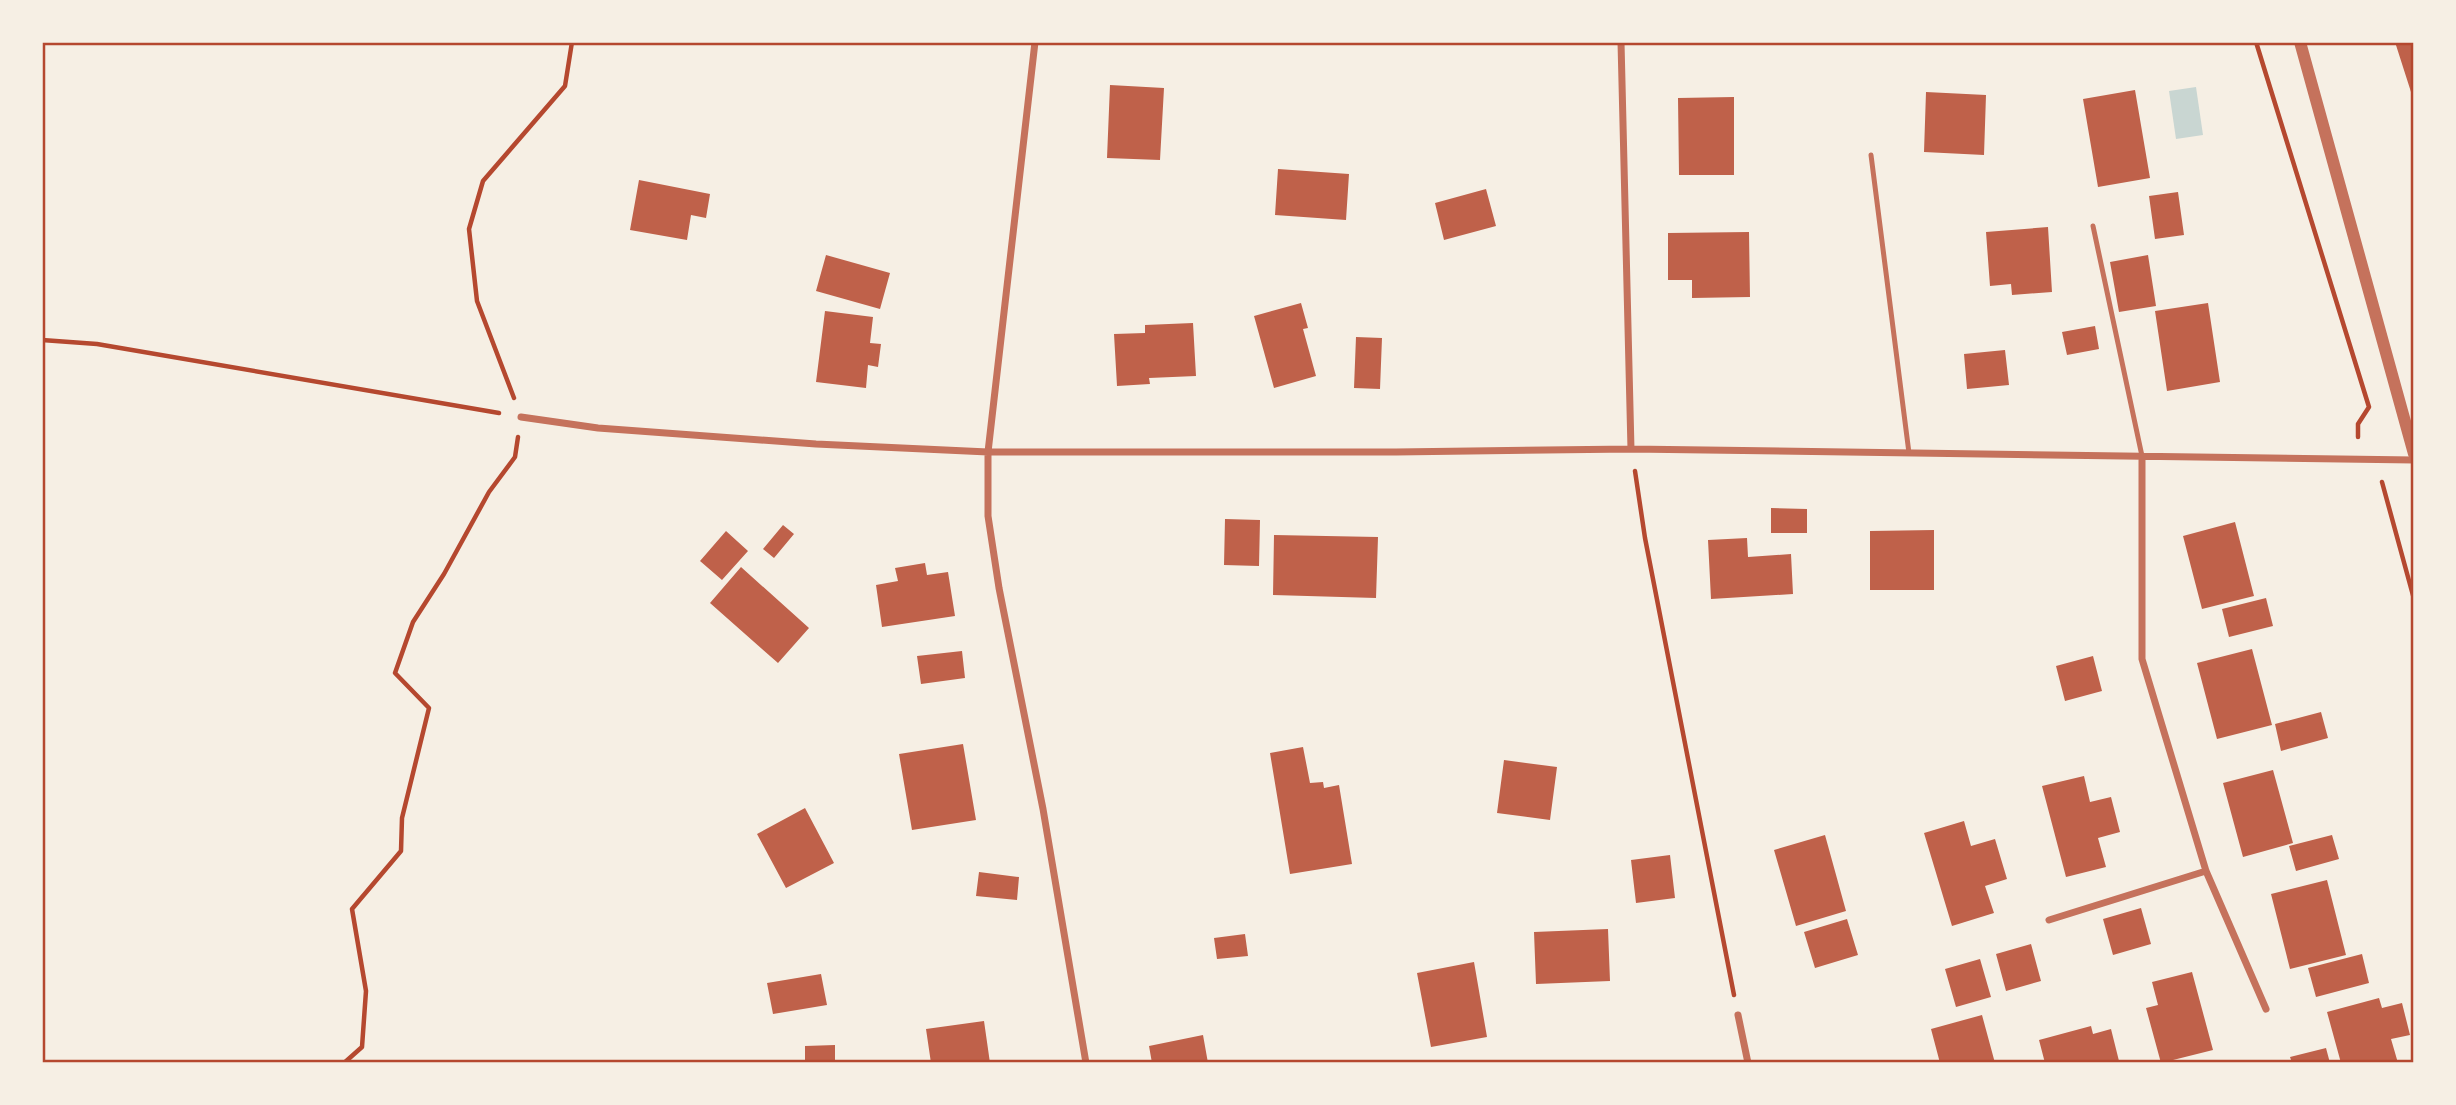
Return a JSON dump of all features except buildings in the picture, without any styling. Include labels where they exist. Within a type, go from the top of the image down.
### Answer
[{"type":"street","points":[[1035,42],[989,452],[988,516],[999,588],[1043,809],[1086,1063]]},
{"type":"street","points":[[1621,42],[1631,449]]},
{"type":"street","points":[[521,417],[598,428],[816,444],[989,452],[1631,449],[2360,459],[2414,457],[2300,42]]},
{"type":"street","points":[[2142,456],[2142,659],[2206,871],[2266,1009]]},
{"type":"street","points":[[2049,920],[2206,871]]},
{"type":"street","points":[[1738,1015],[1748,1063]]},
{"type":"lane","points":[[1871,155],[1909,453]]},
{"type":"lane","points":[[2093,226],[2142,456]]},
{"type":"path","points":[[344,1063],[362,1047],[366,991],[352,909],[401,851],[402,818],[429,708],[396,673],[413,622],[444,574],[489,492],[515,457],[521,417],[477,301],[469,229],[483,181],[565,86],[572,42]]},
{"type":"path","points":[[2256,42],[2369,407],[2358,424],[2360,459],[2384,484],[2414,599]]},
{"type":"path","points":[[42,340],[97,344],[521,417]]},
{"type":"path","points":[[1631,449],[1645,538],[1738,1015]]},
{"type":"shaded area","points":[[2196,87],[2203,135],[2176,139],[2169,91]]}]
